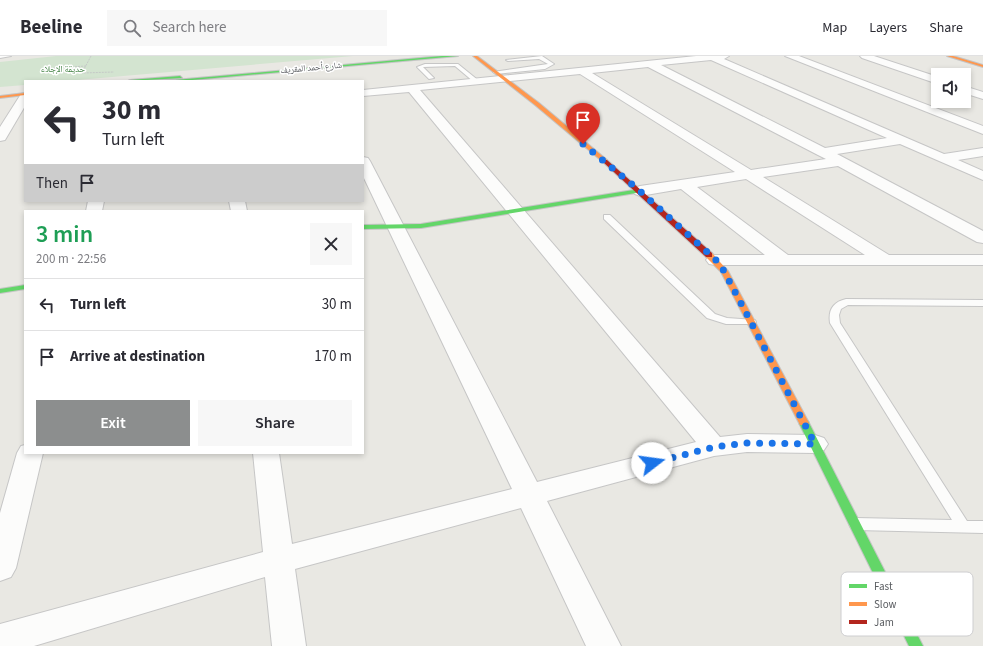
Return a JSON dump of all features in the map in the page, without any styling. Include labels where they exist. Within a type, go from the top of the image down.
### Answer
[{"type":"main road","name":"شارع أحمد المقريف","points":[[141,80],[415,56]]},
{"type":"main road","name":"شارع أحمد المقريف","points":[[185,80],[223,78],[456,56]]},
{"type":"main road","points":[[475,56],[640,191],[716,260],[724,271],[815,444],[879,572]]},
{"type":"main road","points":[[948,56],[983,66]]},
{"type":"main road","points":[[0,92],[24,90]]},
{"type":"main road","points":[[0,96],[24,95]]},
{"type":"main road","points":[[364,227],[421,226],[640,191]]},
{"type":"main road","points":[[0,291],[24,287]]},
{"type":"main road","points":[[911,636],[916,646]]},
{"type":"street","points":[[364,93],[476,81],[500,75],[650,64],[716,56],[983,176]]},
{"type":"street","points":[[790,56],[983,130]]},
{"type":"street","points":[[865,56],[931,79]]},
{"type":"street","points":[[650,64],[824,152],[983,238]]},
{"type":"street","points":[[581,70],[884,259]]},
{"type":"street","points":[[412,88],[714,447]]},
{"type":"street","points":[[971,92],[983,96]]},
{"type":"street","points":[[2,131],[24,97]]},
{"type":"street","points":[[2,131],[19,127]]},
{"type":"street","points":[[824,152],[902,140]]},
{"type":"street","points":[[944,158],[983,152]]},
{"type":"street","points":[[640,191],[840,161]]},
{"type":"street","points":[[364,163],[604,646]]},
{"type":"street","points":[[684,184],[782,259]]},
{"type":"street","points":[[716,260],[983,260]]},
{"type":"street","points":[[0,640],[279,560],[714,447],[747,443],[815,444]]},
{"type":"street","points":[[0,568],[30,454]]},
{"type":"street","points":[[266,454],[289,646]]},
{"type":"lane","points":[[0,57],[9,56]]},
{"type":"lane","points":[[500,75],[545,68],[552,64],[540,57],[508,60]]},
{"type":"lane","points":[[431,78],[420,68],[425,65],[456,65],[476,81]]},
{"type":"lane","points":[[607,217],[711,316],[726,321],[751,322]]},
{"type":"lane","points":[[963,526],[835,323],[834,314],[837,307],[846,302],[983,302]]},
{"type":"lane","points":[[855,524],[983,527]]},
{"type":"path","points":[[82,74],[91,56]]},
{"type":"path","points":[[54,68],[86,66]]},
{"type":"green space","name":"حديقة الإجلاء","points":[[56,56],[353,56],[77,80],[24,80],[24,85],[0,87],[0,62]]},
{"type":"traffic: fast","points":[[178,80],[456,56]]},
{"type":"traffic: fast","points":[[142,80],[180,77]]},
{"type":"traffic: fast","points":[[364,227],[421,226],[640,191]]},
{"type":"traffic: fast","points":[[0,291],[24,287]]},
{"type":"traffic: fast","points":[[804,423],[879,572]]},
{"type":"traffic: fast","points":[[911,636],[916,646]]},
{"type":"traffic: slow","points":[[475,56],[537,104],[605,161]]},
{"type":"traffic: slow","points":[[949,56],[983,66]]},
{"type":"traffic: slow","points":[[0,97],[24,94]]},
{"type":"traffic: slow","points":[[709,255],[724,271],[804,423]]},
{"type":"traffic: jam","points":[[605,161],[709,255]]},
{"type":"route","points":[[583,144],[640,191],[716,260],[724,271],[815,444],[747,443],[714,447],[652,463]]}]
